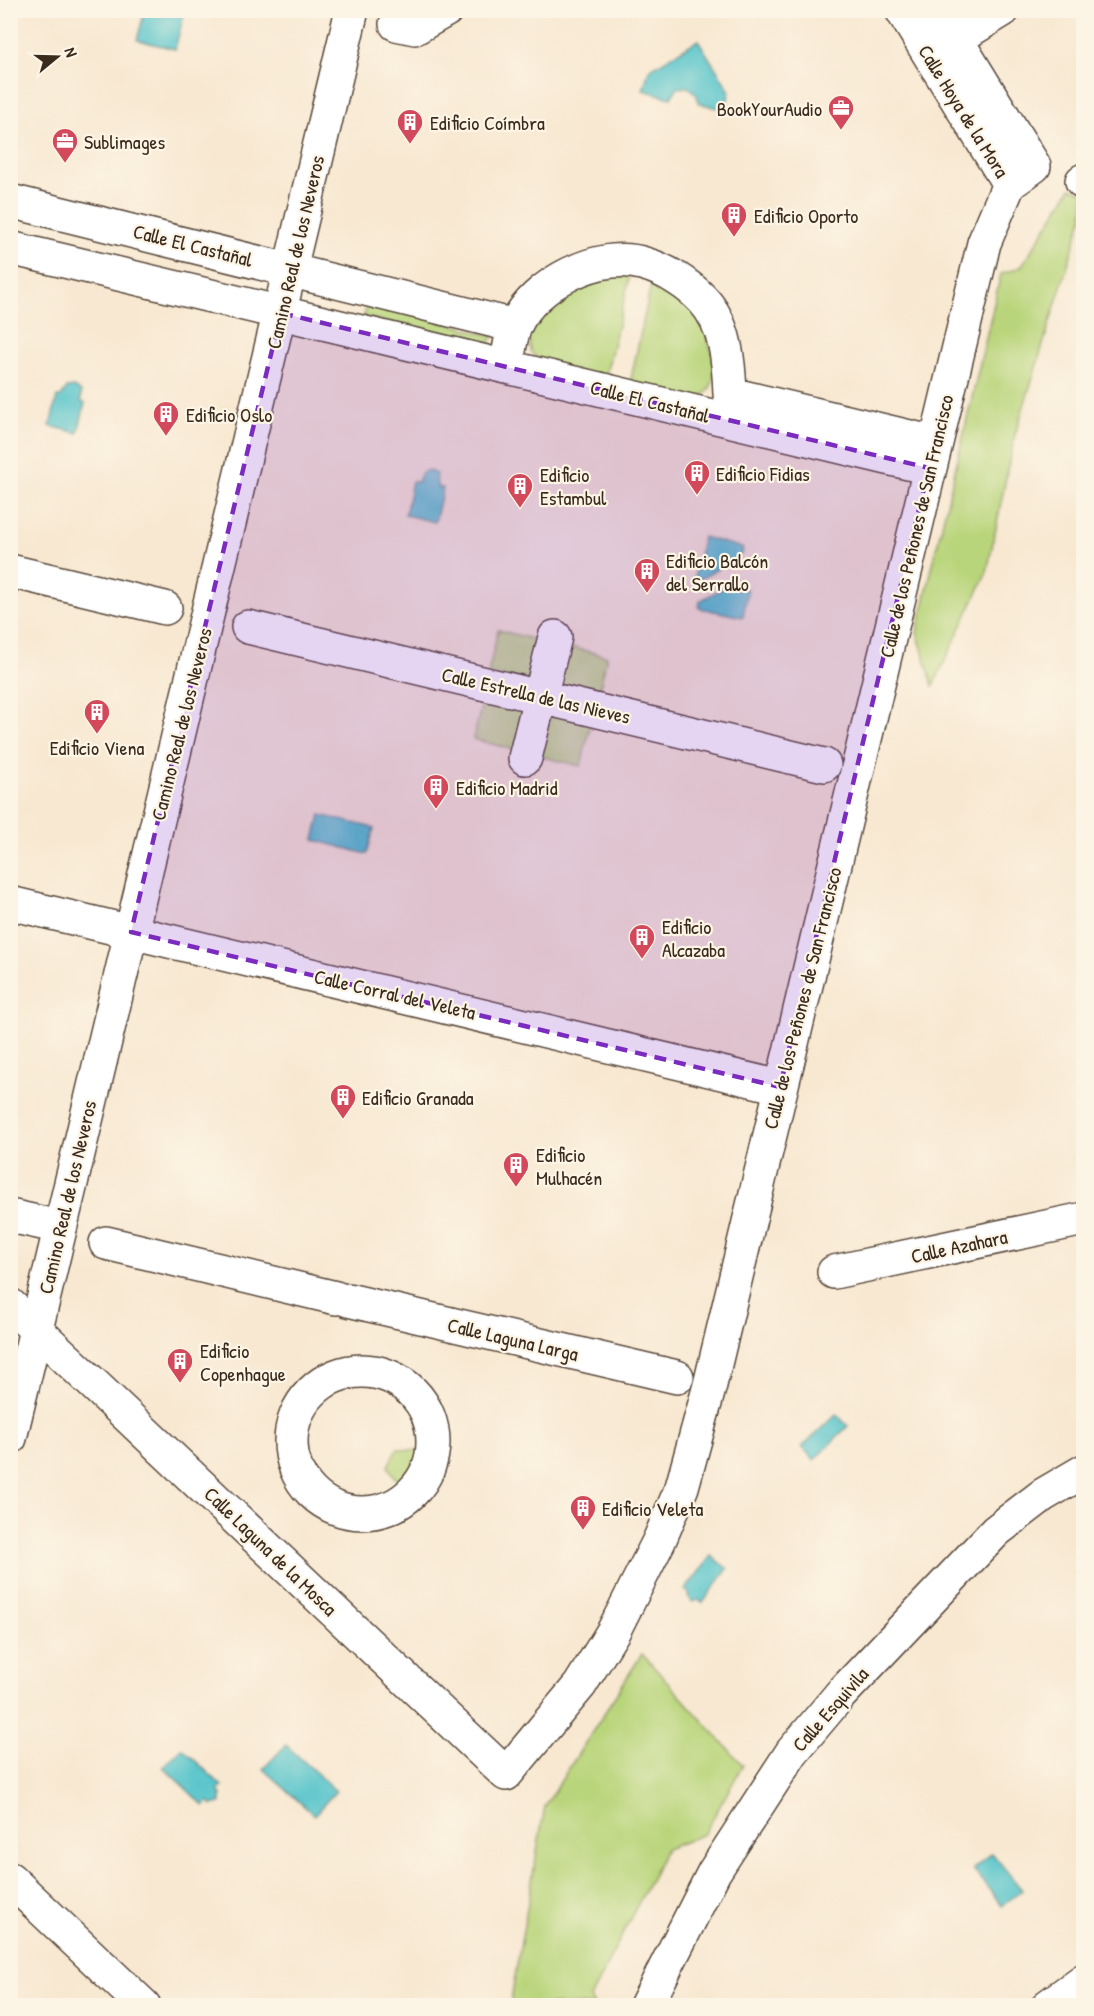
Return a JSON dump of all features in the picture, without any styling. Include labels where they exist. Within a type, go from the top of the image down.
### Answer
[{"type":"street","name":"Camino Real de los Neveros","points":[[10,1438],[352,10]]},
{"type":"street","points":[[396,24],[415,28],[446,10]]},
{"type":"street","name":"Calle Hoya de la Mora","points":[[902,10],[1009,184],[1034,166],[938,10]]},
{"type":"street","points":[[956,39],[1003,10]]},
{"type":"street","name":"Calle de los Peñones de San Francisco","points":[[506,1774],[580,1685],[614,1630],[659,1541],[682,1487],[710,1385],[984,243],[1009,184]]},
{"type":"street","name":"Calle El Castañal","points":[[10,201],[290,268],[515,326]]},
{"type":"street","name":"Calle El Castañal","points":[[10,248],[506,367],[727,407],[932,456]]},
{"type":"street","name":"Calle El Castañal","points":[[506,367],[515,326],[532,302],[552,282],[582,268],[610,262],[644,263],[675,278],[704,300],[721,331],[729,364],[727,407]]},
{"type":"street","points":[[10,571],[165,608]]},
{"type":"street","name":"Calle Estrella de las Nieves","points":[[248,627],[824,765]]},
{"type":"street","points":[[525,758],[555,637]]},
{"type":"street","name":"Calle Corral del Veleta","points":[[10,903],[780,1087]]},
{"type":"street","points":[[10,1216],[60,1227]]},
{"type":"street","name":"Calle Azahara","points":[[834,1272],[1083,1219]]},
{"type":"street","name":"Calle Laguna Larga","points":[[106,1243],[355,1309],[416,1329],[677,1377]]},
{"type":"street","points":[[10,1305],[36,1328]]},
{"type":"street","name":"Calle Laguna de la Mosca","points":[[36,1328],[506,1774]]},
{"type":"street","points":[[350,1371],[369,1371],[386,1375],[403,1383],[420,1399],[430,1420],[434,1442],[430,1466],[418,1486],[400,1502],[380,1511],[337,1509],[318,1498],[304,1482],[295,1463],[291,1443],[294,1421],[302,1403],[315,1388],[332,1377],[350,1371]]},
{"type":"street","name":"Calle Esquivila","points":[[646,2006],[714,1872],[792,1752],[840,1695],[996,1531],[1042,1495],[1083,1471]]},
{"type":"street","points":[[10,1879],[144,2006]]},
{"type":"street","points":[[1048,2006],[1083,1980]]},
{"type":"highlighted area","points":[[281,313],[929,468],[780,1087],[131,932]]},
{"type":"green space","points":[[1071,188],[1083,192],[1083,216],[1014,438],[987,572],[933,686],[917,632],[1001,274],[1021,267]]},
{"type":"green space","points":[[630,275],[605,379],[541,362],[531,352],[529,337],[533,324],[549,303],[600,277]]},
{"type":"green space","points":[[652,280],[687,303],[702,324],[712,351],[714,366],[709,390],[700,397],[678,398],[630,384]]},
{"type":"green space","points":[[368,299],[494,337],[486,346],[364,317]]},
{"type":"green space","points":[[498,630],[540,641],[532,676],[523,683],[488,674]]},
{"type":"green space","points":[[565,646],[607,656],[597,700],[562,691],[557,681]]},
{"type":"green space","points":[[484,696],[519,704],[524,714],[515,750],[473,739]]},
{"type":"green space","points":[[556,714],[591,722],[581,766],[539,756],[547,720]]},
{"type":"green space","points":[[397,1449],[425,1451],[420,1469],[403,1491],[388,1466]]},
{"type":"green space","points":[[642,1654],[743,1765],[704,1834],[666,1849],[590,1998],[594,2005],[510,2005],[545,1806]]},
{"type":"water","points":[[145,10],[185,11],[175,49],[137,40]]},
{"type":"water","points":[[698,40],[730,91],[725,110],[698,103],[697,95],[688,87],[677,88],[671,98],[643,90],[649,70]]},
{"type":"water","points":[[74,387],[81,392],[81,402],[85,403],[78,433],[50,426],[57,397],[61,397],[67,388]]},
{"type":"water","points":[[427,470],[436,474],[437,487],[443,488],[435,522],[405,515],[412,481],[418,482],[421,474]]},
{"type":"water","points":[[703,537],[743,548],[742,554],[701,579],[694,578]]},
{"type":"water","points":[[728,585],[748,589],[743,617],[699,608],[700,601]]},
{"type":"water","points":[[320,815],[374,828],[367,854],[314,840]]},
{"type":"water","points":[[836,1414],[848,1426],[814,1460],[802,1447]]},
{"type":"water","points":[[711,1556],[728,1569],[702,1603],[699,1600],[692,1602],[688,1596],[689,1593],[685,1590]]},
{"type":"water","points":[[286,1745],[336,1791],[314,1815],[263,1769]]},
{"type":"water","points":[[182,1748],[222,1786],[218,1790],[221,1803],[212,1805],[208,1801],[204,1806],[163,1767]]},
{"type":"water","points":[[992,1853],[1022,1890],[1002,1906],[973,1869]]},
{"type":"place","name":"BookYourAudio","points":[[841,131]]},
{"type":"place","name":"Edificio Coímbra","points":[[410,145]]},
{"type":"place","name":"Sublimages","points":[[65,164]]},
{"type":"place","name":"Edificio Oporto","points":[[734,238]]},
{"type":"place","name":"Edificio Oslo","points":[[166,437]]},
{"type":"place","name":"Edificio Fidias","points":[[697,496]]},
{"type":"place","name":"Edificio Estambul","points":[[520,509]]},
{"type":"place","name":"Edificio Balcón del Serrallo","points":[[647,594]]},
{"type":"place","name":"Edificio Viena","points":[[97,735]]},
{"type":"place","name":"Edificio Madrid","points":[[436,810]]},
{"type":"place","name":"Edificio Alcazaba","points":[[642,960]]},
{"type":"place","name":"Edificio Granada","points":[[343,1120]]},
{"type":"place","name":"Edificio Mulhacén","points":[[516,1188]]},
{"type":"place","name":"Edificio Copenhague","points":[[180,1384]]},
{"type":"place","name":"Edificio Veleta","points":[[583,1531]]}]
